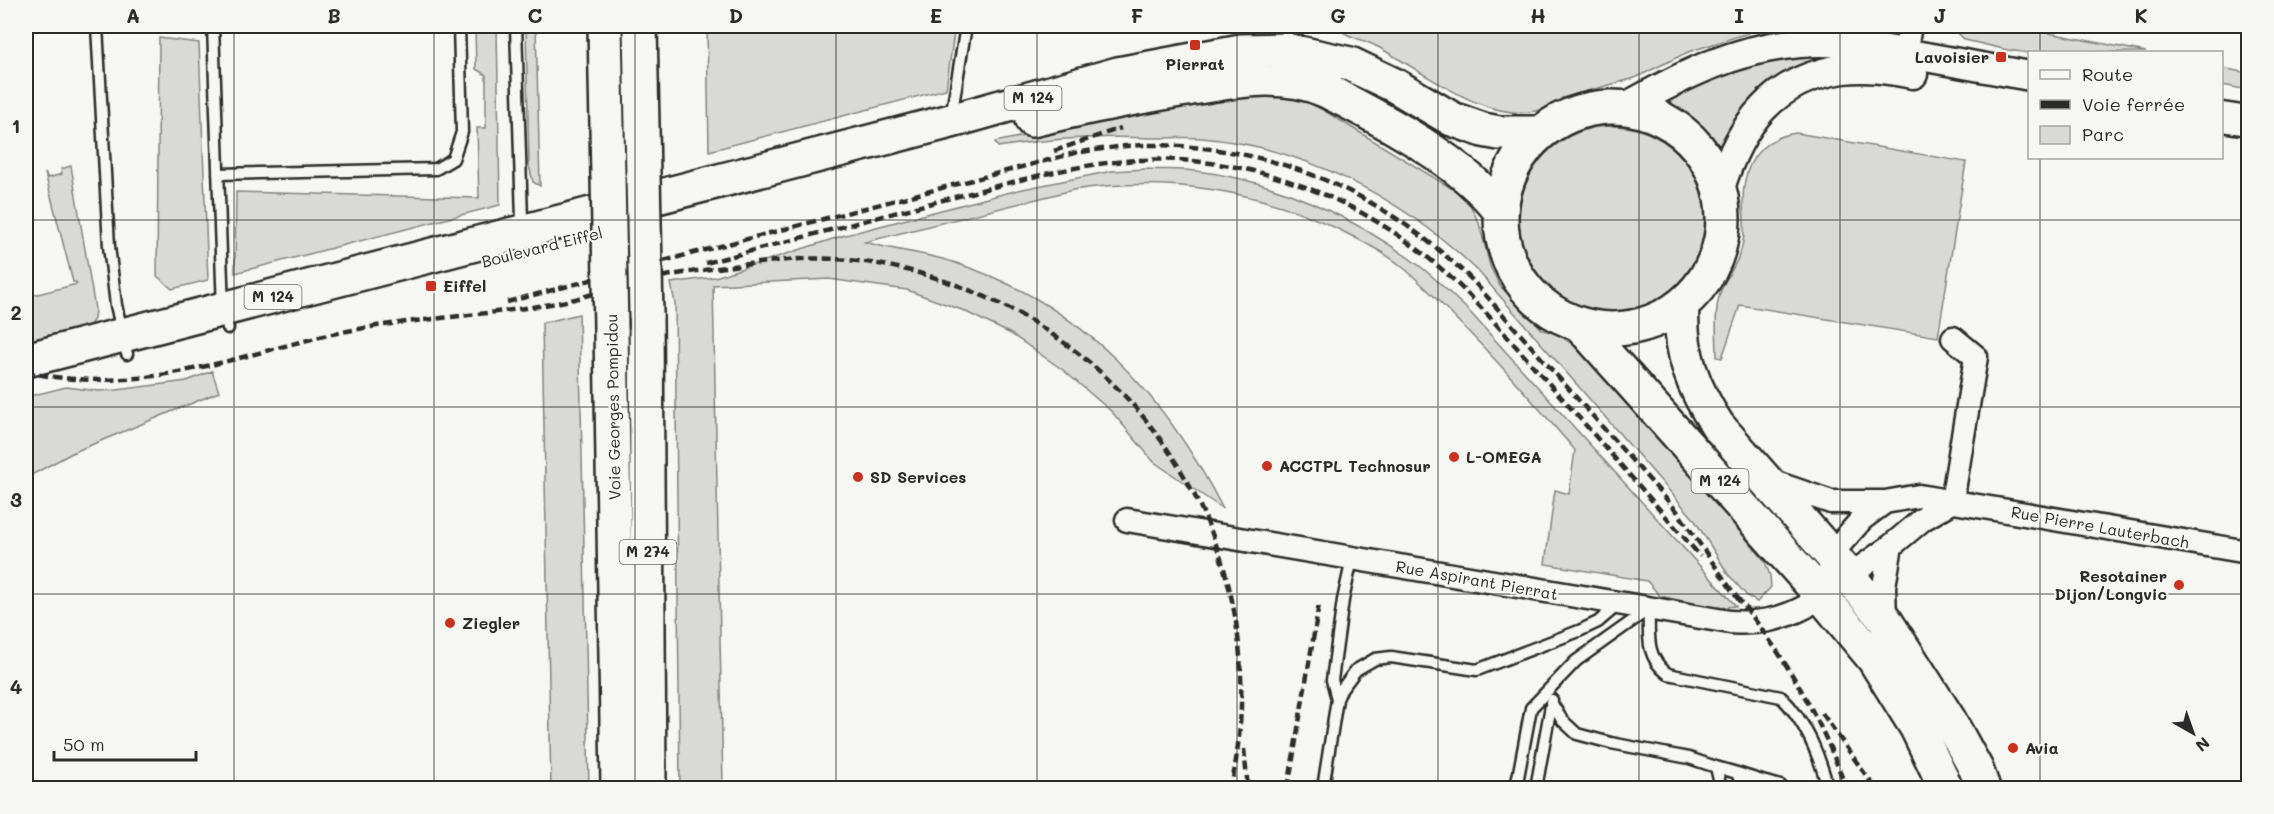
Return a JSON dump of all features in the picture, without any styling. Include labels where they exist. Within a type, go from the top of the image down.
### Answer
[{"type":"main road","name":"Voie Georges Pompidou","points":[[605,26],[618,789]]},
{"type":"main road","name":"Voie Georges Pompidou","points":[[640,26],[646,315],[649,789]]},
{"type":"main road","name":"M 124","points":[[522,242],[1118,74],[1241,51],[1268,57],[1350,64],[1394,85],[1452,119],[1499,133],[1540,133]]},
{"type":"main road","name":"Boulevard Eiffel","points":[[26,381],[125,345],[522,242],[1059,113],[1268,57]]},
{"type":"main road","name":"M 124","points":[[1268,57],[1291,80],[1316,86],[1374,116],[1453,166],[1489,196],[1501,212]]},
{"type":"main road","points":[[1596,108],[1626,108],[1658,116],[1686,134],[1707,159],[1720,189],[1724,214],[1722,240],[1710,272],[1701,287],[1682,306],[1651,323],[1640,326],[1616,330],[1581,326],[1547,310],[1521,283],[1504,249],[1501,212],[1504,190],[1512,168],[1540,133],[1566,117],[1596,108]]},
{"type":"main road","name":"M 124","points":[[1682,306],[1683,348],[1692,381],[1718,426],[1841,566],[1885,621],[1949,720],[1976,769],[1983,789]]},
{"type":"main road","name":"M 124","points":[[1581,326],[1821,595],[1874,659],[1917,728],[1946,789]]},
{"type":"main road","name":"Boulevard Eiffel","points":[[26,360],[125,345]]},
{"type":"street","points":[[1905,54],[1910,26]]},
{"type":"street","points":[[1626,108],[1687,74],[1721,60],[1800,42],[1853,46],[2028,76]]},
{"type":"street","points":[[1853,46],[1879,69],[2028,93]]},
{"type":"street","points":[[1720,189],[1737,143],[1762,109],[1776,97],[1812,77],[1853,46]]},
{"type":"street","points":[[2223,117],[2248,121]]},
{"type":"street","points":[[1841,566],[1891,546],[1923,519],[1952,502],[1976,357],[1953,338]]},
{"type":"street","name":"Rue Pierre Lauterbach","points":[[1764,479],[1831,502],[1885,502],[1919,496],[2248,552]]},
{"type":"street","name":"Rue Pierre Lauterbach","points":[[1821,595],[1841,566],[1839,544],[1849,532],[1885,502]]},
{"type":"street","name":"Rue Aspirant Pierrat","points":[[1127,520],[1730,622],[1756,623],[1790,615],[1821,595]]},
{"type":"street","points":[[1885,621],[1884,586],[1891,546]]},
{"type":"lane","points":[[97,26],[109,246],[116,305],[125,345]]},
{"type":"lane","points":[[213,26],[225,319]]},
{"type":"lane","points":[[218,174],[436,169],[453,159],[462,132],[459,26]]},
{"type":"lane","points":[[516,26],[522,242]]},
{"type":"lane","points":[[951,121],[966,26]]},
{"type":"lane","points":[[1268,57],[1316,86]]},
{"type":"lane","points":[[1337,699],[1332,680],[1343,600],[1352,559]]},
{"type":"lane","points":[[1323,789],[1337,699],[1356,670],[1375,659],[1390,657],[1477,670],[1579,631],[1598,622],[1619,604]]},
{"type":"lane","points":[[1516,789],[1531,708],[1576,661],[1649,609]]},
{"type":"lane","points":[[1649,609],[1651,652],[1657,666],[1668,674],[1683,678],[1781,697],[1795,710],[1819,756],[1828,789]]},
{"type":"lane","points":[[1536,789],[1551,702],[1559,680]]},
{"type":"lane","points":[[1551,702],[1562,720],[1577,734],[1689,758],[1737,773],[1763,785],[1784,788]]},
{"type":"lane","points":[[1716,766],[1720,789]]},
{"type":"lane","points":[[1737,773],[1743,789]]},
{"type":"green space","points":[[475,26],[497,26],[500,205],[235,273],[236,192],[479,198],[477,128],[486,128],[486,75],[476,69]]},
{"type":"green space","points":[[526,26],[536,26],[540,186],[533,182],[529,166]]},
{"type":"green space","points":[[707,26],[955,26],[946,89],[709,151]]},
{"type":"green space","points":[[1336,26],[1758,26],[1748,33],[1688,52],[1635,78],[1562,98],[1543,109],[1522,112],[1500,110],[1456,93],[1394,56],[1349,35]]},
{"type":"green space","points":[[1951,26],[2043,26],[2049,33],[2141,51],[2028,51],[2028,53],[1965,40]]},
{"type":"green space","points":[[159,38],[199,43],[208,280],[172,289],[157,276]]},
{"type":"green space","points":[[1849,51],[1720,153],[1717,153],[1692,124],[1660,104],[1699,80],[1790,54]]},
{"type":"green space","points":[[2223,68],[2248,73],[2248,90],[2223,85]]},
{"type":"green space","points":[[1284,90],[1323,110],[1456,191],[1470,205],[1479,223],[1490,266],[1500,286],[1543,330],[1558,334],[1588,356],[1656,432],[1765,561],[1771,587],[1757,602],[1747,596],[1728,574],[1694,519],[1478,271],[1418,221],[1386,200],[1316,165],[1279,152],[1241,143],[1202,138],[1113,137],[1075,138],[998,147],[995,142],[1146,111]]},
{"type":"green space","points":[[1612,126],[1630,127],[1648,133],[1664,141],[1678,153],[1690,167],[1698,183],[1704,201],[1704,237],[1698,255],[1690,271],[1678,285],[1664,297],[1648,305],[1630,311],[1612,312],[1594,311],[1576,305],[1560,297],[1546,285],[1534,271],[1526,255],[1520,237],[1519,219],[1520,201],[1526,183],[1534,167],[1546,153],[1560,141],[1576,133],[1594,127]]},
{"type":"green space","points":[[1796,133],[1966,162],[1938,337],[1740,305],[1722,358],[1717,357],[1717,304],[1722,288],[1742,249],[1746,176],[1750,165],[1763,147],[1783,136]]},
{"type":"green space","points":[[71,166],[95,309],[94,319],[84,334],[26,347],[26,297],[77,284],[73,282],[45,173],[48,178],[62,174],[61,169]]},
{"type":"green space","points":[[1190,170],[1226,176],[1284,192],[1340,216],[1417,264],[1468,310],[1736,606],[1715,608],[1660,596],[1647,581],[1545,564],[1555,490],[1569,494],[1575,450],[1472,335],[1422,284],[1387,256],[1314,218],[1247,196],[1178,186],[1108,186],[1073,190],[865,242],[947,260],[1004,282],[1044,304],[1081,329],[1115,359],[1146,392],[1200,467],[1223,509],[1154,462],[1112,412],[1063,370],[1011,334],[962,310],[907,290],[829,279],[713,285],[723,788],[680,788],[675,304],[671,283],[715,277],[842,236],[1018,190],[1112,171]]},
{"type":"green space","points":[[579,314],[589,788],[551,788],[542,323]]},
{"type":"green space","points":[[212,371],[219,392],[74,452],[26,478],[26,397],[66,387],[99,391],[187,381]]},
{"type":"railway","points":[[1054,151],[1121,128]]},
{"type":"railway","points":[[507,302],[1075,153],[1123,146],[1152,145],[1243,154],[1327,181],[1366,200],[1404,224],[1440,251],[1474,282],[1677,511],[1740,602]]},
{"type":"railway","points":[[706,263],[1011,182],[1103,163],[1168,160],[1210,163],[1292,182],[1370,217],[1405,240],[1454,280],[1498,326],[1700,556]]},
{"type":"railway","points":[[26,372],[66,378],[105,380],[179,372],[358,329],[541,306],[661,277],[770,262],[835,259],[882,265],[928,276],[973,292],[1016,312],[1057,337],[1094,366],[1128,399],[1158,436],[1184,476],[1205,517],[1221,560],[1233,604],[1239,649],[1241,695],[1238,741],[1231,788]]},
{"type":"railway","points":[[1736,596],[1770,641],[1800,688],[1825,737],[1846,788]]},
{"type":"railway","points":[[1288,788],[1319,604]]},
{"type":"railway","points":[[1822,713],[1875,788]]},
{"type":"railway","points":[[1244,749],[1248,788]]},
{"type":"place","name":"Pierrat","points":[[1195,45]]},
{"type":"place","name":"Lavoisier","points":[[2001,57]]},
{"type":"place","name":"Eiffel","points":[[431,286]]},
{"type":"place","name":"L-OMEGA","points":[[1454,457]]},
{"type":"place","name":"ACCTPL Technosur","points":[[1267,466]]},
{"type":"place","name":"SD Services","points":[[858,477]]},
{"type":"place","name":"Resotainer Dijon/Longvic","points":[[2179,585]]},
{"type":"place","name":"Ziegler","points":[[450,623]]},
{"type":"place","name":"Avia","points":[[2013,748]]}]
